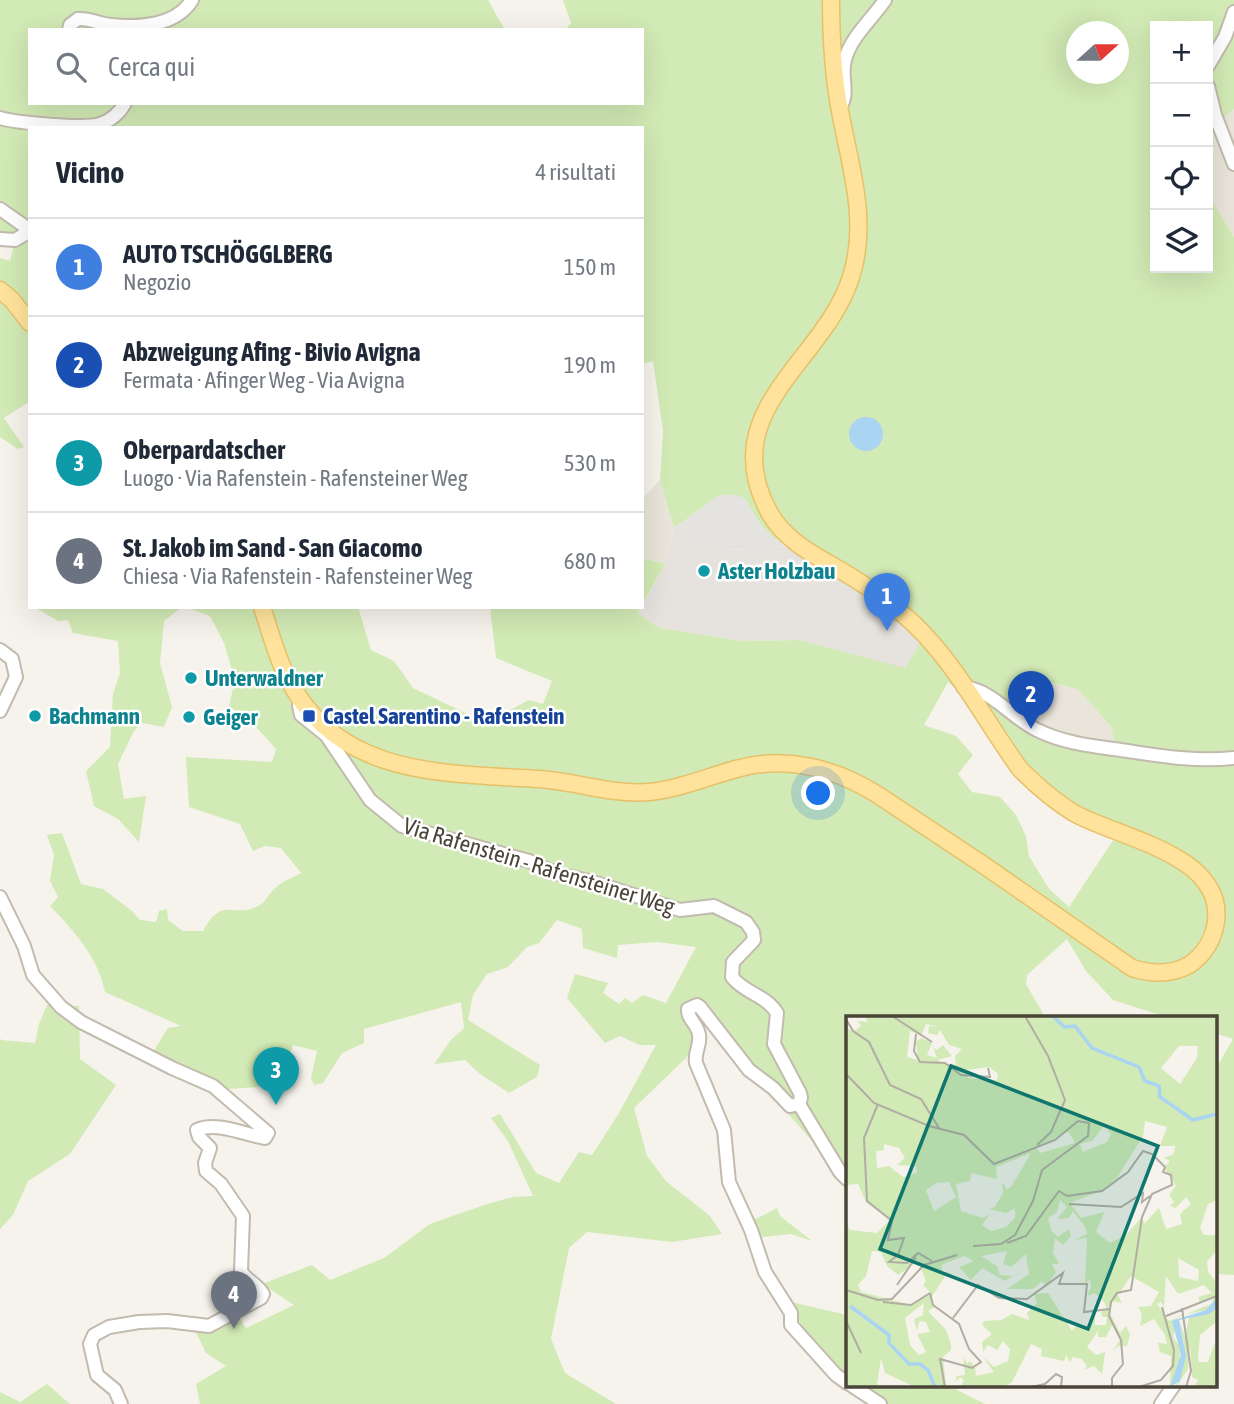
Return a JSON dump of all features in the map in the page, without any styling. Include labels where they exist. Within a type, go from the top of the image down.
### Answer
[{"type":"main road","points":[[263,609],[288,679],[301,699],[328,729],[360,750],[400,766],[436,773],[543,779],[629,792],[672,788],[761,764],[796,765],[828,771],[862,785],[1132,968],[1154,973],[1167,972],[1185,967],[1198,958],[1214,933],[1217,916],[1214,898],[1204,879],[1194,868],[1075,814],[1020,769],[942,656],[912,623],[863,585],[792,541],[770,514],[758,484],[756,444],[766,407],[835,312],[847,289],[857,256],[860,229],[858,205],[840,108],[832,47],[831,0]]},
{"type":"main road","points":[[0,290],[28,320]]},
{"type":"street","points":[[69,28],[78,19],[114,26],[163,22],[181,12],[192,0]]},
{"type":"street","points":[[840,108],[845,98],[843,68],[847,53],[885,0]]},
{"type":"street","points":[[1213,57],[1225,37],[1234,12]]},
{"type":"street","points":[[0,118],[92,126],[108,120],[124,105]]},
{"type":"street","points":[[1213,107],[1234,164]]},
{"type":"street","points":[[0,209],[28,229]]},
{"type":"street","points":[[0,239],[16,240],[28,231]]},
{"type":"street","points":[[0,650],[12,659],[16,677],[0,711]]},
{"type":"street","points":[[963,687],[986,692],[1032,728],[1073,743],[1182,760],[1234,758]]},
{"type":"street","name":"Via Rafenstein - Rafensteiner Weg","points":[[301,699],[299,710],[304,718],[326,736],[370,800],[402,826],[529,861],[558,874],[593,882],[680,911],[714,906],[747,922],[752,929],[754,940],[733,962],[732,977],[775,1009],[778,1017],[774,1044],[800,1093],[799,1104]]},
{"type":"street","points":[[0,897],[24,946],[33,975],[61,1007],[81,1022],[213,1086],[268,1133],[265,1138],[251,1133],[205,1127],[197,1130],[199,1137],[210,1149],[205,1163],[206,1171],[221,1184],[243,1216],[241,1271],[244,1278],[260,1289],[263,1294],[261,1298],[209,1326],[167,1321],[139,1322],[108,1326],[94,1335],[90,1343],[97,1375],[114,1390],[121,1404]]},
{"type":"street","points":[[846,1178],[799,1104],[790,1106],[773,1088],[748,1070],[700,1007],[696,1005],[688,1009],[688,1017],[700,1037],[695,1053],[696,1063],[724,1130],[729,1182],[751,1230],[765,1272],[791,1313],[791,1325],[836,1375],[846,1382]]},
{"type":"street","points":[[852,1386],[880,1404]]},
{"type":"street","points":[[1161,1404],[1173,1386]]},
{"type":"shaded area","points":[[1234,109],[1234,237],[1213,202],[1213,125]]},
{"type":"shaded area","points":[[660,480],[674,528],[665,564],[644,559],[644,497]]},
{"type":"shaded area","points":[[720,495],[744,498],[760,524],[775,539],[792,541],[789,545],[754,550],[725,549],[688,539],[674,528]]},
{"type":"shaded area","points":[[674,528],[688,539],[725,549],[797,545],[925,635],[905,669],[799,640],[742,641],[660,628],[638,614],[641,609],[644,609],[644,603],[665,564]]},
{"type":"shaded area","points":[[1048,682],[1078,688],[1111,726],[1116,744],[1072,740],[1036,724],[1019,708]]},
{"type":"green space","points":[[0,0],[488,0],[504,28],[28,28],[28,105],[644,105],[644,28],[567,28],[571,23],[563,0],[1234,0],[1234,109],[1213,125],[1213,21],[1150,21],[1150,273],[1213,273],[1213,202],[1234,237],[1234,1275],[1216,1274],[1216,1068],[1233,1039],[1216,1033],[1216,1016],[1163,1016],[1113,1000],[1086,971],[1067,939],[1027,975],[1026,984],[1044,1016],[846,1016],[846,1176],[699,1013],[696,1017],[705,1033],[686,1058],[634,1108],[647,1156],[666,1181],[710,1216],[722,1234],[672,1242],[587,1232],[569,1248],[551,1339],[565,1373],[616,1404],[200,1404],[196,1384],[226,1366],[206,1353],[191,1322],[216,1321],[232,1307],[246,1328],[294,1305],[262,1284],[312,1265],[330,1280],[384,1258],[430,1224],[513,1197],[533,1196],[508,1141],[491,1118],[500,1114],[536,1173],[559,1183],[579,1152],[592,1155],[619,1113],[656,1045],[640,1045],[620,1036],[605,1043],[567,998],[575,974],[608,983],[603,993],[619,1004],[625,998],[632,1003],[643,995],[666,1003],[696,947],[657,942],[618,945],[617,958],[583,948],[582,929],[557,920],[539,943],[527,947],[508,967],[487,974],[473,995],[468,1020],[540,1065],[537,1077],[509,1093],[480,1074],[465,1060],[434,1064],[451,1040],[464,1028],[461,1002],[364,1029],[364,1043],[342,1053],[323,1083],[314,1085],[311,1078],[317,1051],[293,1045],[288,1062],[271,1059],[258,1087],[212,1090],[148,1060],[168,1028],[181,1026],[105,992],[91,956],[50,906],[58,897],[50,881],[54,855],[47,835],[62,833],[81,884],[103,889],[140,920],[156,922],[159,911],[167,909],[168,920],[183,931],[203,931],[210,920],[222,911],[258,906],[279,885],[301,873],[281,848],[265,846],[253,851],[240,824],[189,807],[186,757],[272,762],[276,749],[259,730],[229,706],[235,680],[224,643],[210,616],[191,609],[359,609],[371,650],[394,661],[413,688],[486,723],[529,700],[543,704],[552,681],[496,658],[490,609],[640,609],[638,614],[660,628],[742,641],[799,640],[905,668],[925,635],[792,541],[775,539],[760,524],[744,498],[720,495],[674,528],[660,480],[663,431],[653,361],[644,363],[644,126],[28,126],[28,402],[4,418],[24,447],[18,449],[0,437],[0,258],[10,261],[14,246],[0,242]],"holes":[[[948,682],[966,698],[1073,819],[1088,829],[1114,839],[1069,907],[1049,889],[1029,856],[1026,836],[1016,815],[1000,797],[972,792],[958,774],[973,755],[956,736],[924,725]],[[1049,682],[1078,689],[1111,726],[1115,743],[1063,736],[1042,726],[1019,708]]]},
{"type":"green space","points":[[644,559],[665,564],[644,601]]},
{"type":"green space","points":[[37,609],[179,609],[164,621],[160,663],[172,707],[164,727],[142,723],[134,731],[118,764],[124,799],[146,796],[139,842],[118,819],[94,806],[86,771],[110,747],[113,694],[120,673],[118,641],[73,633],[68,620],[58,621]]},
{"type":"green space","points":[[47,1005],[79,1006],[80,1059],[116,1085],[70,1154],[28,1181],[13,1215],[0,1229],[0,1038],[35,1043]]},
{"type":"green space","points":[[777,1208],[780,1216],[812,1241],[791,1234],[756,1238],[744,1220],[758,1218]]},
{"type":"green space","points":[[783,1300],[846,1315],[846,1382],[805,1339]]},
{"type":"green space","points":[[47,1384],[70,1404],[0,1404],[0,1392],[20,1402]]},
{"type":"green space","points":[[853,1386],[949,1386],[985,1404],[880,1404]]},
{"type":"water","points":[[866,417],[878,422],[883,434],[878,446],[866,451],[854,446],[849,434],[854,422]]},
{"type":"place","name":"Aster Holzbau","points":[[704,571]]},
{"type":"place","name":"AUTO TSCHÖGGLBERG","points":[[887,631]]},
{"type":"place","name":"Unterwaldner","points":[[191,678]]},
{"type":"place","name":"Bachmann","points":[[35,716]]},
{"type":"place","name":"Castel Sarentino - Rafenstein","points":[[309,716]]},
{"type":"place","name":"Geiger","points":[[189,717]]},
{"type":"place","name":"Abzweigung Afing - Bivio Avigna","points":[[1031,729]]},
{"type":"place","name":"Oberpardatscher","points":[[276,1105]]},
{"type":"place","name":"St. Jakob im Sand - San Giacomo","points":[[234,1329]]}]
